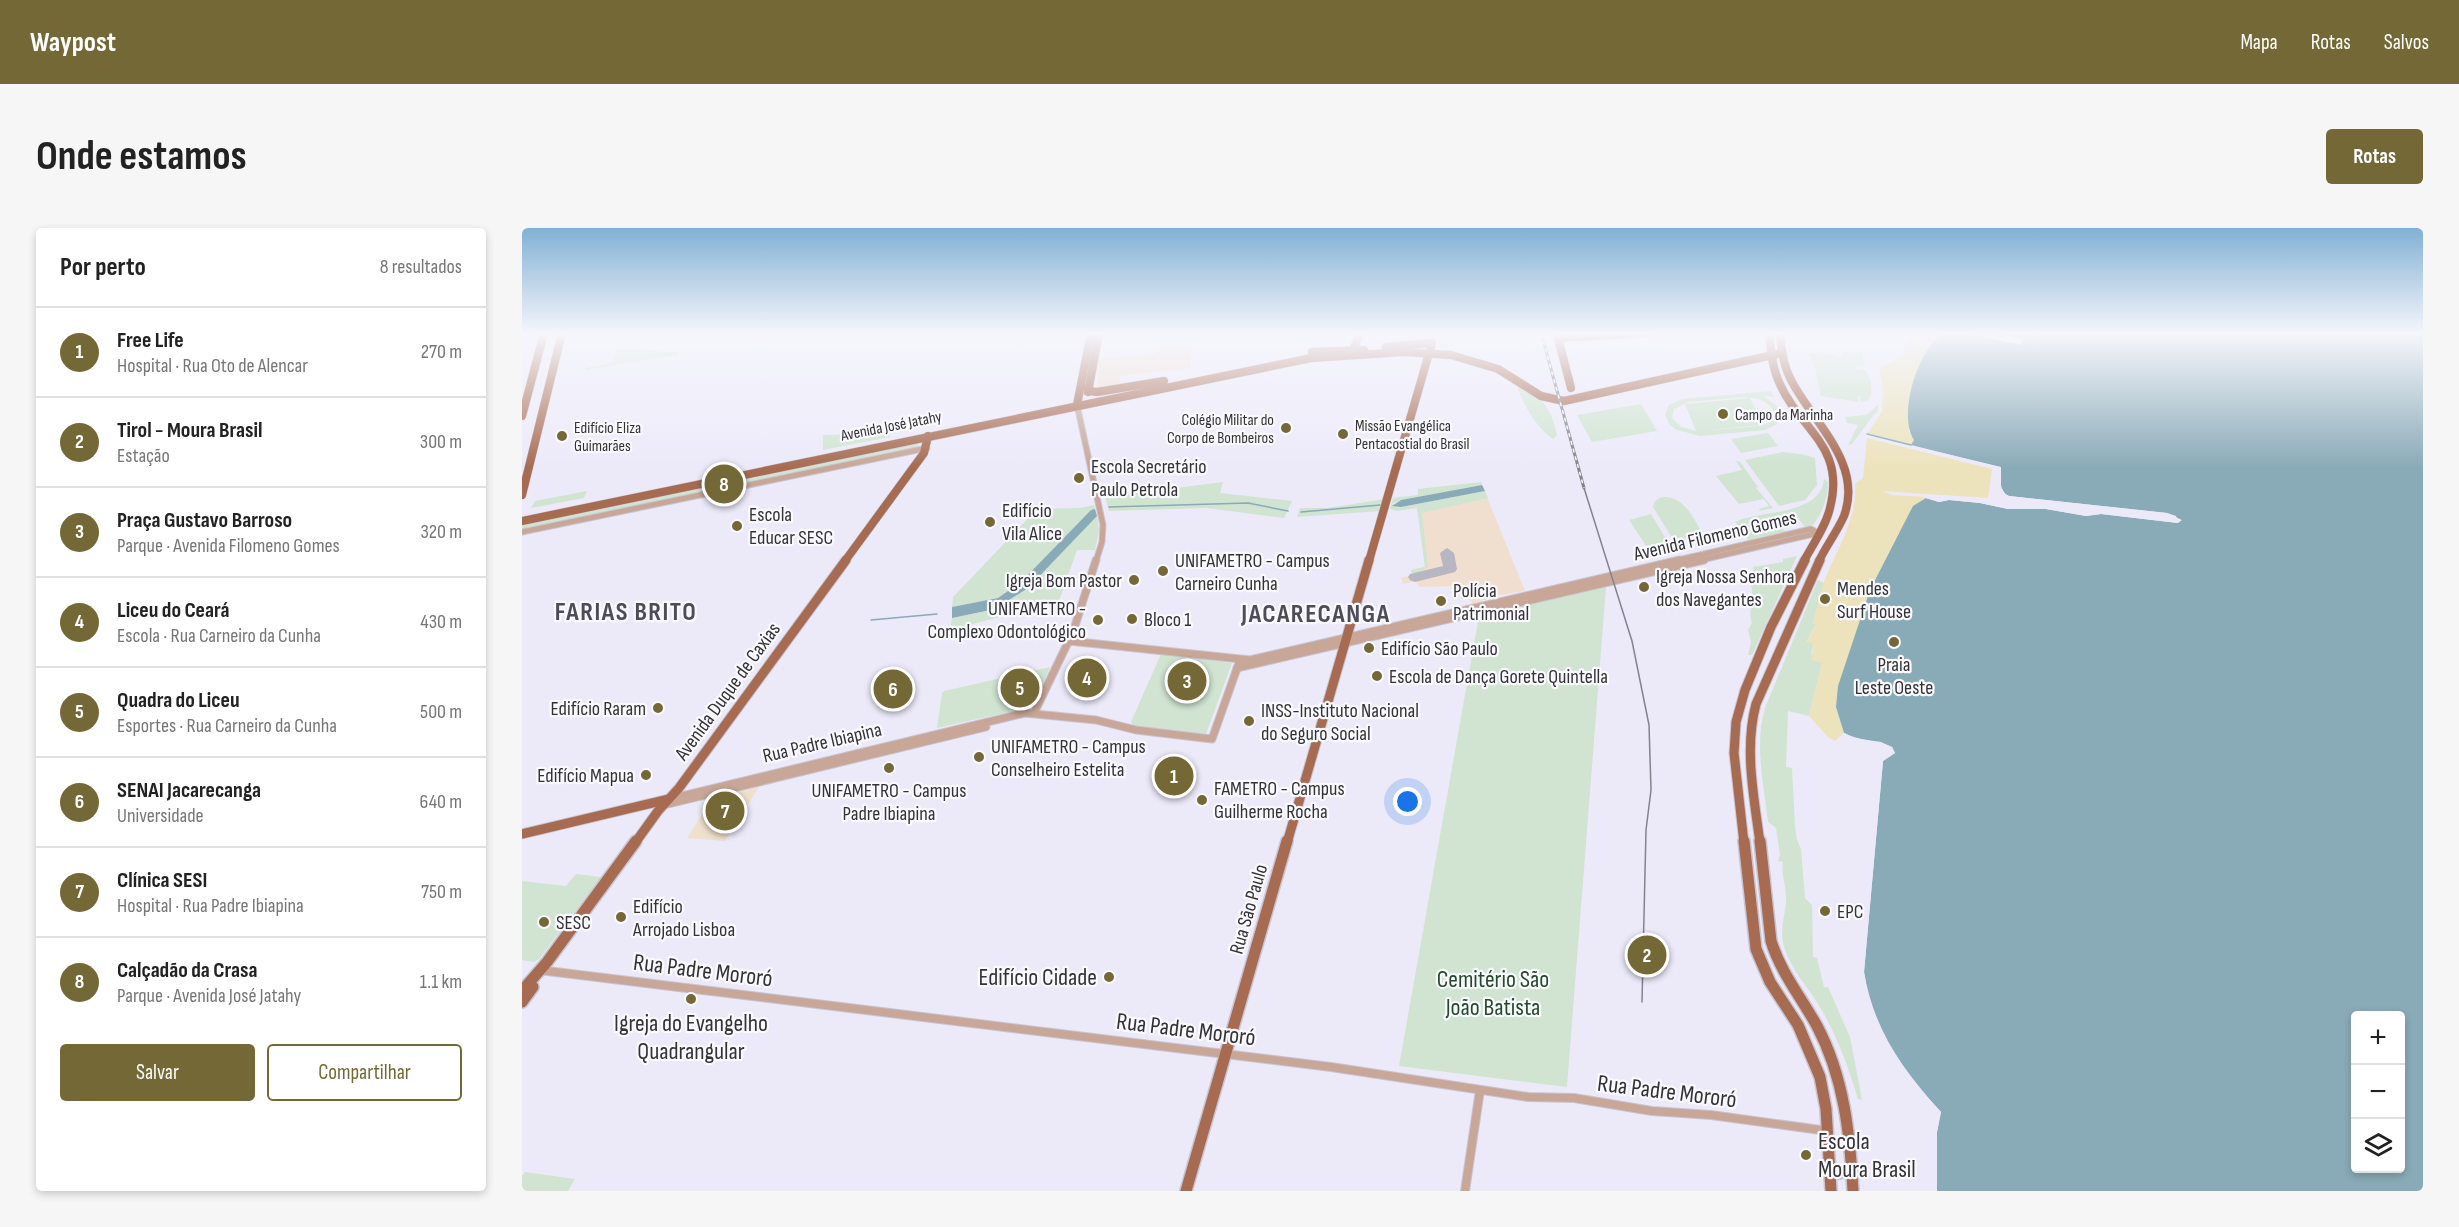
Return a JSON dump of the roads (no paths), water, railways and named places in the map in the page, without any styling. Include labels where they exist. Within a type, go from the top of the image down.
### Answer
[{"type":"main road","points":[[522,416],[531,378]]},
{"type":"main road","points":[[522,495],[551,378]]},
{"type":"main road","points":[[1077,402],[1082,378]]},
{"type":"main road","points":[[1086,400],[1090,378]]},
{"type":"main road","name":"Avenida José Jatahy","points":[[1086,400],[1164,381],[1186,378]]},
{"type":"main road","name":"Avenida José Jatahy","points":[[522,520],[1194,378]]},
{"type":"main road","name":"Rua São Paulo","points":[[1186,1191],[1422,378]]},
{"type":"main road","name":"Avenida José Jatahy","points":[[1514,378],[1541,396],[1553,400],[1570,400],[1667,378]]},
{"type":"main road","name":"Avenida José Jatahy","points":[[1521,378],[1545,394],[1554,397],[1568,396],[1571,388]]},
{"type":"main road","points":[[1568,378],[1571,388],[1581,392],[1591,392],[1652,378]]},
{"type":"main road","points":[[1778,378],[1788,399],[1818,436],[1829,456],[1834,481],[1830,510],[1771,627],[1738,708],[1734,753],[1756,949],[1770,982],[1798,1025],[1820,1077],[1828,1131],[1831,1191]]},
{"type":"main road","points":[[1790,378],[1838,450],[1848,483],[1847,504],[1792,620],[1750,723],[1750,758],[1771,941],[1777,962],[1816,1026],[1839,1075],[1847,1113],[1853,1191]]},
{"type":"main road","points":[[1088,388],[1090,391],[1097,392],[1164,381]]},
{"type":"main road","points":[[924,449],[925,435]]},
{"type":"main road","name":"Avenida José Jatahy","points":[[522,514],[925,435]]},
{"type":"main road","name":"Avenida Duque de Caxias","points":[[522,1002],[543,968],[924,449]]},
{"type":"main road","points":[[1834,481],[1841,479],[1848,483]]},
{"type":"main road","points":[[1818,533],[1837,529]]},
{"type":"main road","points":[[1818,533],[1824,538],[1822,555]]},
{"type":"main road","points":[[1784,602],[1779,616],[1785,620],[1792,620]]},
{"type":"main road","points":[[1739,796],[1755,797]]},
{"type":"main road","name":"Rua Padre Ibiapina","points":[[522,834],[663,803]]},
{"type":"main road","name":"Avenida Duque de Caxias","points":[[522,991],[543,968]]},
{"type":"main road","points":[[1830,1174],[1852,1171]]},
{"type":"street","points":[[1034,713],[1069,641],[1102,542],[1103,530],[1077,402]]},
{"type":"street","name":"Avenida José Jatahy","points":[[522,532],[924,449]]},
{"type":"street","name":"Avenida Filomeno Gomes","points":[[1237,668],[1812,529],[1818,533]]},
{"type":"street","name":"Avenida Filomeno Gomes","points":[[1069,641],[1250,660],[1348,640]]},
{"type":"street","points":[[1237,668],[1240,660]]},
{"type":"street","name":"Rua Padre Ibiapina","points":[[663,803],[1025,713],[1096,720],[1136,730],[1212,739],[1237,668]]},
{"type":"street","name":"Rua Padre Mororó","points":[[543,968],[1331,1067],[1547,1099],[1574,1098],[1652,1112],[1711,1115],[1828,1131]]},
{"type":"street","points":[[1465,1191],[1480,1090]]},
{"type":"water","points":[[1914,378],[2423,378],[2423,1191],[1937,1191],[1937,1132],[1941,1112],[1902,1064],[1882,1030],[1864,972],[1883,761],[1895,753],[1892,747],[1844,733],[1836,707],[1838,686],[1870,590],[1913,506],[1926,498],[1939,502],[1949,500],[1980,503],[2008,509],[2046,509],[2086,516],[2101,514],[2178,523],[2176,516],[2167,513],[2009,496],[2003,491],[2000,467],[1911,445],[1914,440],[1908,420]]},
{"type":"water","points":[[1482,485],[1485,491],[1401,507],[1392,506],[1401,500]]},
{"type":"water","points":[[1095,509],[1097,516],[1028,588],[995,609],[952,618],[952,607],[998,598],[1021,582],[1091,510]]},
{"type":"waterway","points":[[1867,434],[1911,445]]},
{"type":"waterway","points":[[1109,507],[1248,503],[1288,511]]},
{"type":"waterway","points":[[1301,512],[1380,505]]},
{"type":"waterway","points":[[871,620],[937,614]]},
{"type":"tram line","points":[[1584,488],[1632,641],[1649,725],[1651,790],[1646,830],[1642,1002]]},
{"type":"railway","points":[[1553,378],[1584,488]]},
{"type":"place","name":"Campo da Marinha","points":[[1723,414]]},
{"type":"place","name":"Colégio Militar do Corpo de Bombeiros","points":[[1286,428]]},
{"type":"place","name":"Missão Evangélica Pentacostial do Brasil","points":[[1343,434]]},
{"type":"place","name":"Edifício Eliza Guimarães","points":[[562,436]]},
{"type":"place","name":"Escola Secretário Paulo Petrola","points":[[1079,478]]},
{"type":"place","name":"Calçadão da Crasa","points":[[724,484]]},
{"type":"place","name":"Edifício Vila Alice","points":[[990,522]]},
{"type":"place","name":"Escola Educar SESC","points":[[737,526]]},
{"type":"place","name":"UNIFAMETRO - Campus Carneiro Cunha","points":[[1163,571]]},
{"type":"place","name":"Igreja Bom Pastor","points":[[1134,580]]},
{"type":"place","name":"Igreja Nossa Senhora dos Navegantes","points":[[1644,587]]},
{"type":"place","name":"Mendes Surf House","points":[[1825,599]]},
{"type":"place","name":"Polícia Patrimonial","points":[[1441,601]]},
{"type":"place","name":"Bloco 1","points":[[1132,619]]},
{"type":"place","name":"UNIFAMETRO - Complexo Odontológico","points":[[1098,620]]},
{"type":"place","name":"Praia Leste Oeste","points":[[1894,642]]},
{"type":"place","name":"Edifício São Paulo","points":[[1369,648]]},
{"type":"place","name":"Escola de Dança Gorete Quintella","points":[[1377,676]]},
{"type":"place","name":"Liceu do Ceará","points":[[1087,678]]},
{"type":"place","name":"Praça Gustavo Barroso","points":[[1187,681]]},
{"type":"place","name":"Quadra do Liceu","points":[[1020,688]]},
{"type":"place","name":"SENAI Jacarecanga","points":[[893,689]]},
{"type":"place","name":"Edifício Raram","points":[[658,708]]},
{"type":"place","name":"INSS-Instituto Nacional do Seguro Social","points":[[1249,721]]},
{"type":"place","name":"UNIFAMETRO - Campus Conselheiro Estelita","points":[[979,757]]},
{"type":"place","name":"UNIFAMETRO - Campus Padre Ibiapina","points":[[889,768]]},
{"type":"place","name":"Edifício Mapua","points":[[646,775]]},
{"type":"place","name":"Free Life","points":[[1174,776]]},
{"type":"place","name":"FAMETRO - Campus Guilherme Rocha","points":[[1202,800]]},
{"type":"place","name":"Clínica SESI","points":[[725,811]]},
{"type":"place","name":"EPC","points":[[1825,911]]},
{"type":"place","name":"Edifício Arrojado Lisboa","points":[[621,917]]},
{"type":"place","name":"SESC","points":[[544,922]]},
{"type":"place","name":"Tirol - Moura Brasil","points":[[1647,955]]},
{"type":"place","name":"Edifício Cidade","points":[[1109,977]]},
{"type":"place","name":"Igreja do Evangelho Quadrangular","points":[[691,999]]},
{"type":"place","name":"Escola Moura Brasil","points":[[1806,1155]]},
{"type":"district","name":"FARIAS BRITO","points":[[626,611]]},
{"type":"district","name":"JACARECANGA","points":[[1316,613]]},
{"type":"park label","name":"Cemitério São João Batista","points":[[1493,993]]}]
